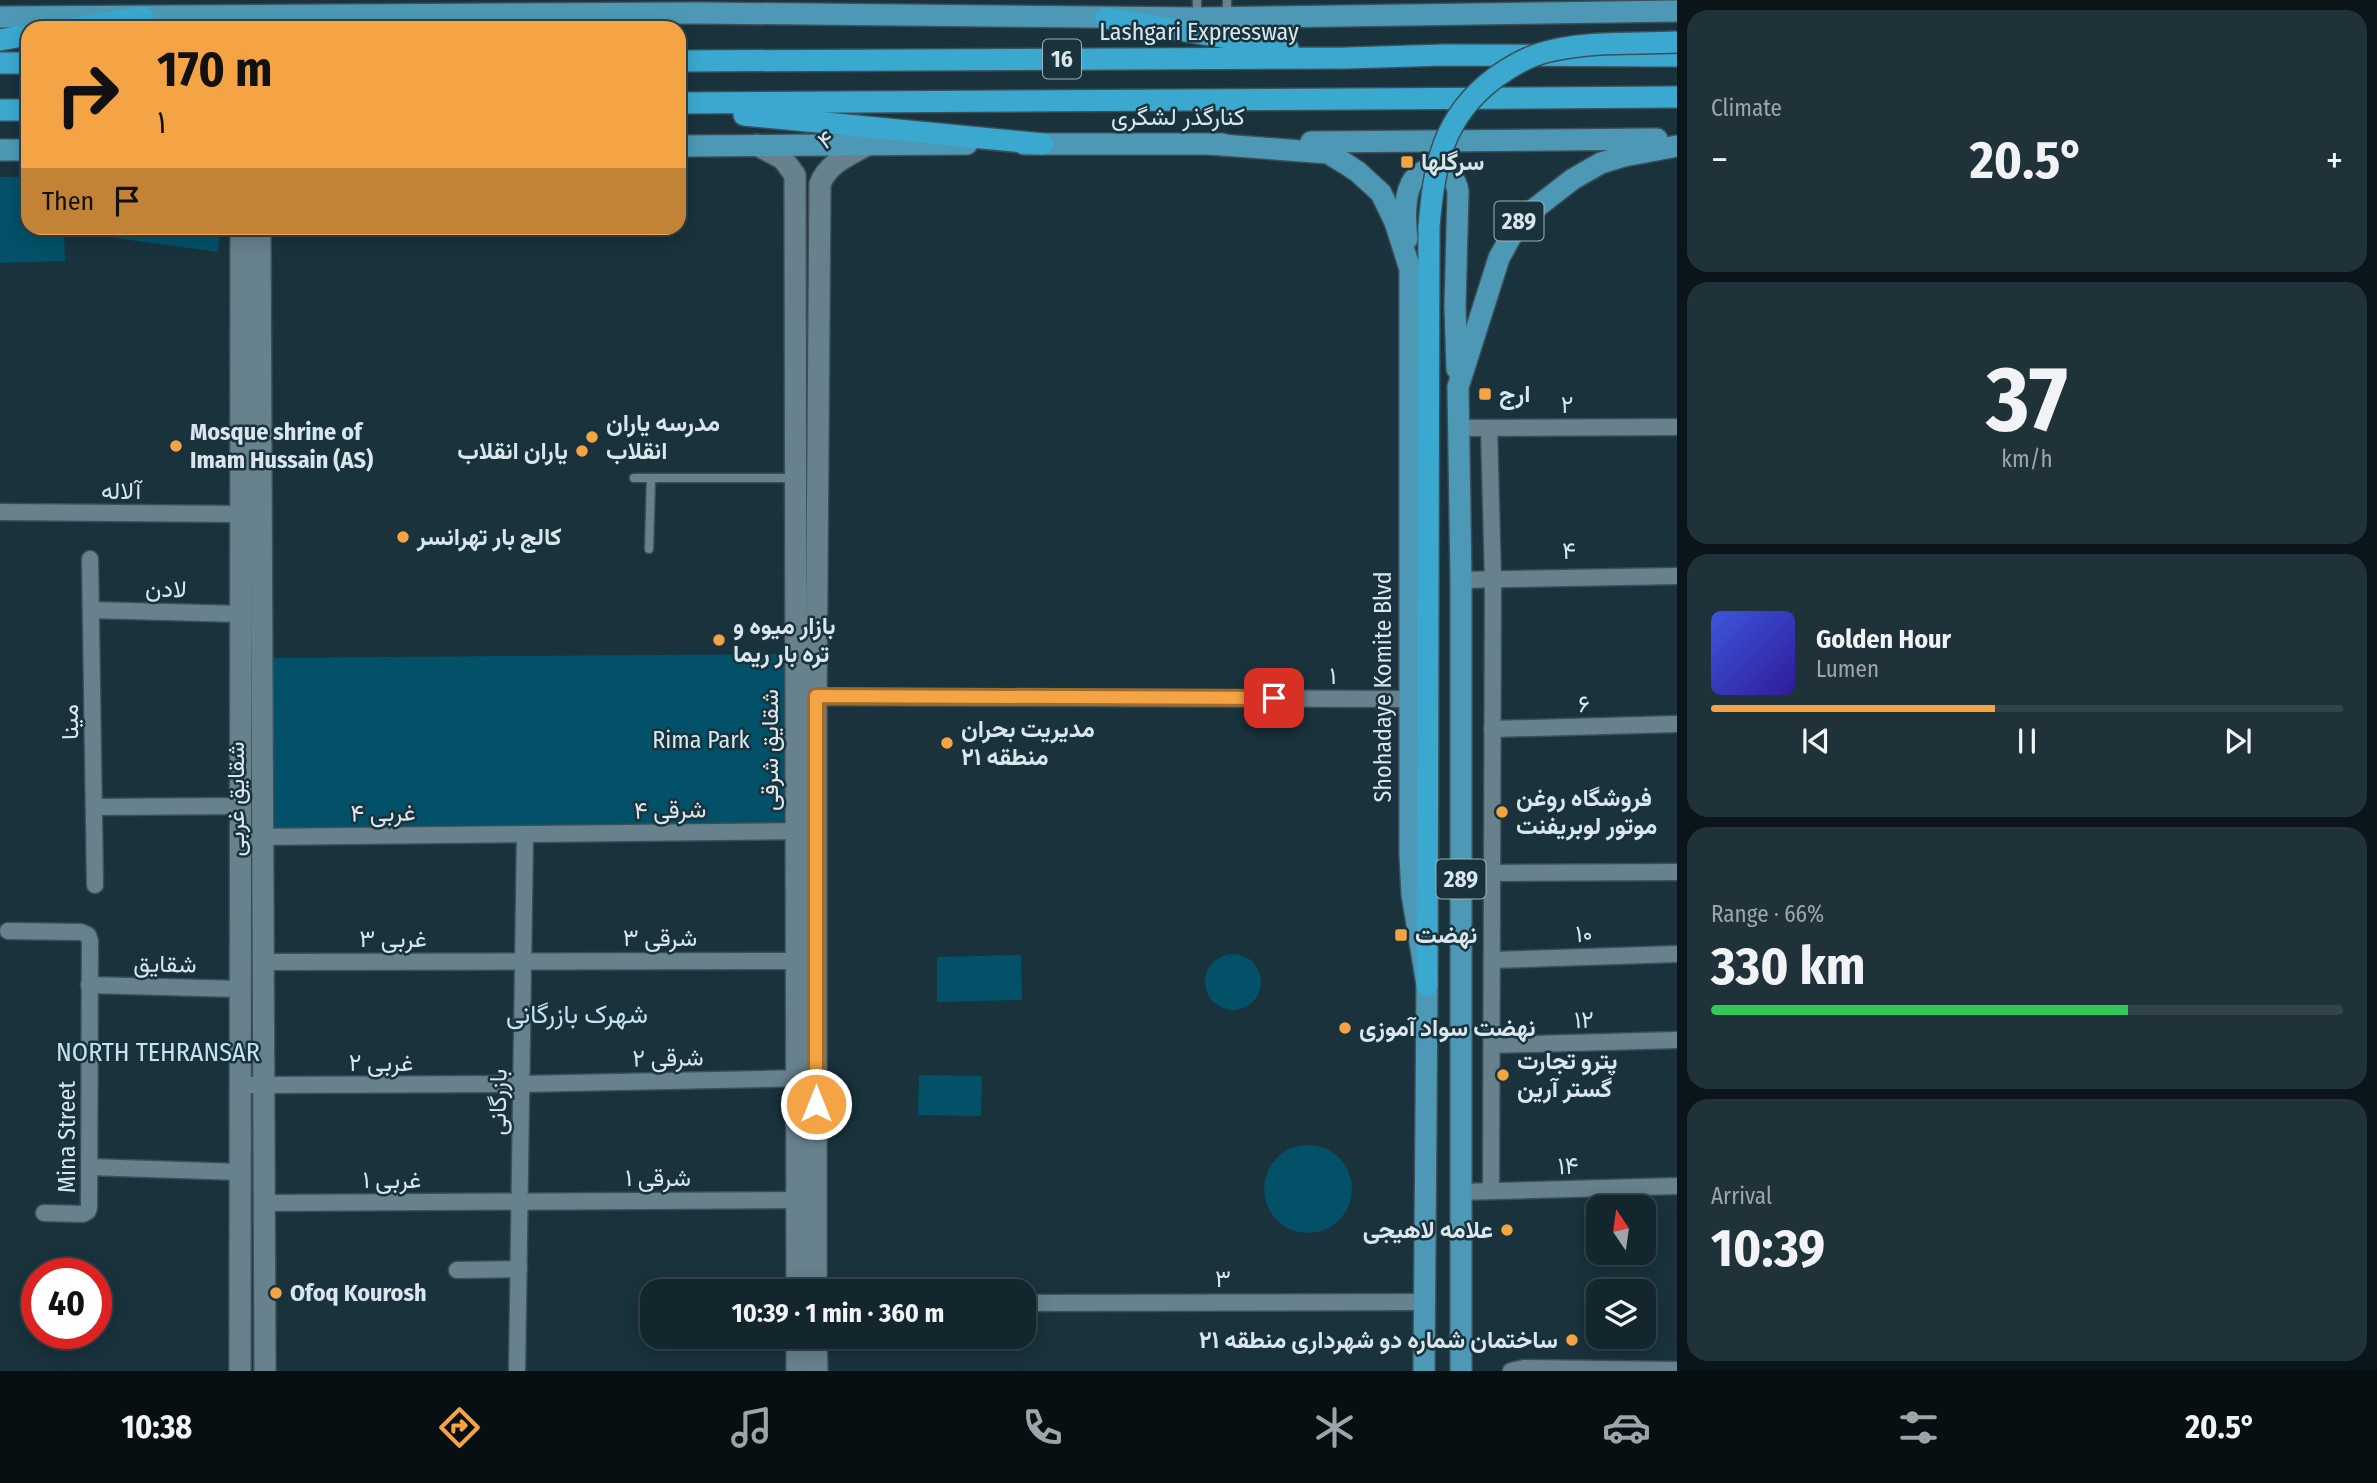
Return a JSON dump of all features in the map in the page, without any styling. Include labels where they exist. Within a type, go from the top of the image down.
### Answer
[{"type":"highway","points":[[118,21],[143,17]]},
{"type":"highway","points":[[1106,18],[1346,58]]},
{"type":"highway","points":[[0,40],[21,36]]},
{"type":"highway","points":[[1427,985],[1429,227],[1432,185],[1446,136],[1469,100],[1513,65],[1554,50],[1583,45],[1677,43]]},
{"type":"highway","name":"Lashgari Expressway","points":[[686,61],[1346,58],[1444,55],[1677,56]]},
{"type":"highway","points":[[0,63],[21,63]]},
{"type":"highway","name":"16","points":[[686,103],[1677,97]]},
{"type":"highway","points":[[0,111],[21,110]]},
{"type":"highway","points":[[686,110],[1043,144]]},
{"type":"main road","points":[[440,15],[463,0]]},
{"type":"main road","points":[[670,0],[701,13]]},
{"type":"main road","points":[[0,18],[701,13],[1106,18],[1197,9],[1395,16],[1677,11]]},
{"type":"main road","name":"کنارگذر لشگری","points":[[686,146],[1677,139]]},
{"type":"main road","name":"Shohadaye Komite Blvd","points":[[1209,144],[1328,153],[1359,172],[1381,193],[1390,208],[1410,269],[1409,699],[1412,894],[1427,985],[1424,1371]]},
{"type":"main road","name":"289","points":[[1461,1371],[1461,580],[1458,387],[1499,258],[1520,220],[1573,179],[1601,163],[1677,146]]},
{"type":"main road","points":[[0,150],[21,150]]},
{"type":"main road","points":[[1410,269],[1405,225],[1409,187],[1422,171],[1435,168],[1446,170],[1457,182],[1458,192],[1455,306],[1458,387]]},
{"type":"street","points":[[1548,12],[1566,0]]},
{"type":"street","name":"شقایق شرقی","points":[[757,145],[783,159],[795,175],[796,478],[806,697]]},
{"type":"street","name":"۴","points":[[820,184],[824,172],[867,145]]},
{"type":"street","name":"شقایق شرقی","points":[[797,1279],[797,1200],[806,1078],[806,697],[820,184]]},
{"type":"street","name":"شقایق غربی","points":[[241,235],[251,439],[263,837],[265,1371]]},
{"type":"street","name":"شقایق غربی","points":[[240,1371],[241,514],[251,439],[260,235]]},
{"type":"street","name":"۲","points":[[1457,428],[1677,427]]},
{"type":"street","points":[[1489,428],[1493,579],[1491,1191]]},
{"type":"street","name":"آلاله","points":[[0,512],[241,514]]},
{"type":"street","name":"مینا","points":[[90,559],[95,885]]},
{"type":"street","name":"۴","points":[[1461,580],[1677,576]]},
{"type":"street","name":"لادن","points":[[91,610],[241,614]]},
{"type":"street","name":"۱","points":[[806,697],[1409,699]]},
{"type":"street","name":"۶","points":[[1492,729],[1677,724]]},
{"type":"street","points":[[94,807],[240,806]]},
{"type":"street","name":"شقایق شرقی","points":[[806,831],[796,961],[806,1078],[815,1279]]},
{"type":"street","name":"۴ شرقی","points":[[525,834],[806,831]]},
{"type":"street","name":"۴ غربی","points":[[240,837],[525,834]]},
{"type":"street","name":"بازرگانی","points":[[517,1371],[525,834]]},
{"type":"street","points":[[1492,873],[1677,872]]},
{"type":"street","name":"Mina Street","points":[[8,931],[81,932],[88,935],[90,941],[88,1211],[83,1214],[44,1213]]},
{"type":"street","name":"۱۰","points":[[1492,960],[1677,954]]},
{"type":"street","name":"۳ شرقی","points":[[523,961],[796,961]]},
{"type":"street","name":"۳ غربی","points":[[263,962],[523,961]]},
{"type":"street","name":"شقایق","points":[[89,985],[240,989]]},
{"type":"street","name":"۱۲","points":[[1492,1045],[1677,1040]]},
{"type":"street","name":"۲ شرقی","points":[[522,1084],[806,1078]]},
{"type":"street","name":"۲ غربی","points":[[240,1085],[522,1084]]},
{"type":"street","points":[[89,1167],[240,1172]]},
{"type":"street","name":"۱۴","points":[[1460,1192],[1677,1186]]},
{"type":"street","name":"۱ شرقی","points":[[520,1202],[797,1200]]},
{"type":"street","name":"۱ غربی","points":[[264,1203],[520,1202]]},
{"type":"street","points":[[457,1270],[519,1269]]},
{"type":"street","name":"۳","points":[[1036,1303],[1423,1302]]},
{"type":"street","points":[[797,1349],[797,1371]]},
{"type":"street","points":[[817,1349],[817,1371]]},
{"type":"street","points":[[1511,1371],[1524,1368],[1677,1370]]},
{"type":"lane","points":[[634,478],[796,478]]},
{"type":"lane","points":[[649,549],[650,478]]},
{"type":"green space","points":[[0,177],[21,177],[21,235],[64,235],[65,261],[0,263]]},
{"type":"green space","points":[[93,235],[219,235],[218,252]]},
{"type":"green space","name":"Rima Park","points":[[790,654],[788,826],[257,829],[259,658]]},
{"type":"green space","points":[[1227,954],[1239,954],[1249,958],[1257,966],[1261,982],[1257,998],[1249,1006],[1239,1010],[1227,1010],[1217,1006],[1209,998],[1205,988],[1205,976],[1209,966],[1217,958]]},
{"type":"green space","points":[[1021,955],[1022,1000],[937,1002],[937,957]]},
{"type":"green space","points":[[919,1075],[982,1076],[981,1116],[918,1115]]},
{"type":"green space","points":[[1299,1145],[1317,1145],[1333,1152],[1345,1164],[1352,1180],[1352,1198],[1345,1214],[1333,1226],[1317,1233],[1299,1233],[1283,1226],[1271,1214],[1264,1198],[1264,1180],[1271,1164],[1283,1152]]},
{"type":"place","name":"سرگلها","points":[[1407,162]]},
{"type":"place","name":"ارج","points":[[1485,394]]},
{"type":"place","name":"مدرسه یاران انقلاب","points":[[592,437]]},
{"type":"place","name":"Mosque shrine of Imam Hussain (AS)","points":[[176,446]]},
{"type":"place","name":"یاران انقلاب","points":[[582,451]]},
{"type":"place","name":"کالج بار تهرانسر","points":[[403,537]]},
{"type":"place","name":"بازار میوه و تره بار ریما","points":[[719,640]]},
{"type":"place","name":"مدیریت بحران منطقه ۲۱","points":[[947,743]]},
{"type":"place","name":"فروشگاه روغن موتور لوبریفنت","points":[[1502,812]]},
{"type":"place","name":"نهضت","points":[[1401,935]]},
{"type":"place","name":"نهضت سواد آموزی","points":[[1345,1028]]},
{"type":"place","name":"پترو تجارت گستر آرین","points":[[1503,1075]]},
{"type":"place","name":"علامه لاهیجی","points":[[1507,1230]]},
{"type":"place","name":"Ofoq Kourosh","points":[[276,1293]]},
{"type":"place","name":"ساختمان شماره دو شهرداری منطقه ۲۱","points":[[1572,1340]]},
{"type":"district","name":"شهرک بازرگانی","points":[[577,1014]]},
{"type":"district","name":"NORTH TEHRANSAR","points":[[158,1052]]},
{"type":"route","points":[[816,1104],[816,696],[1274,698]]}]
